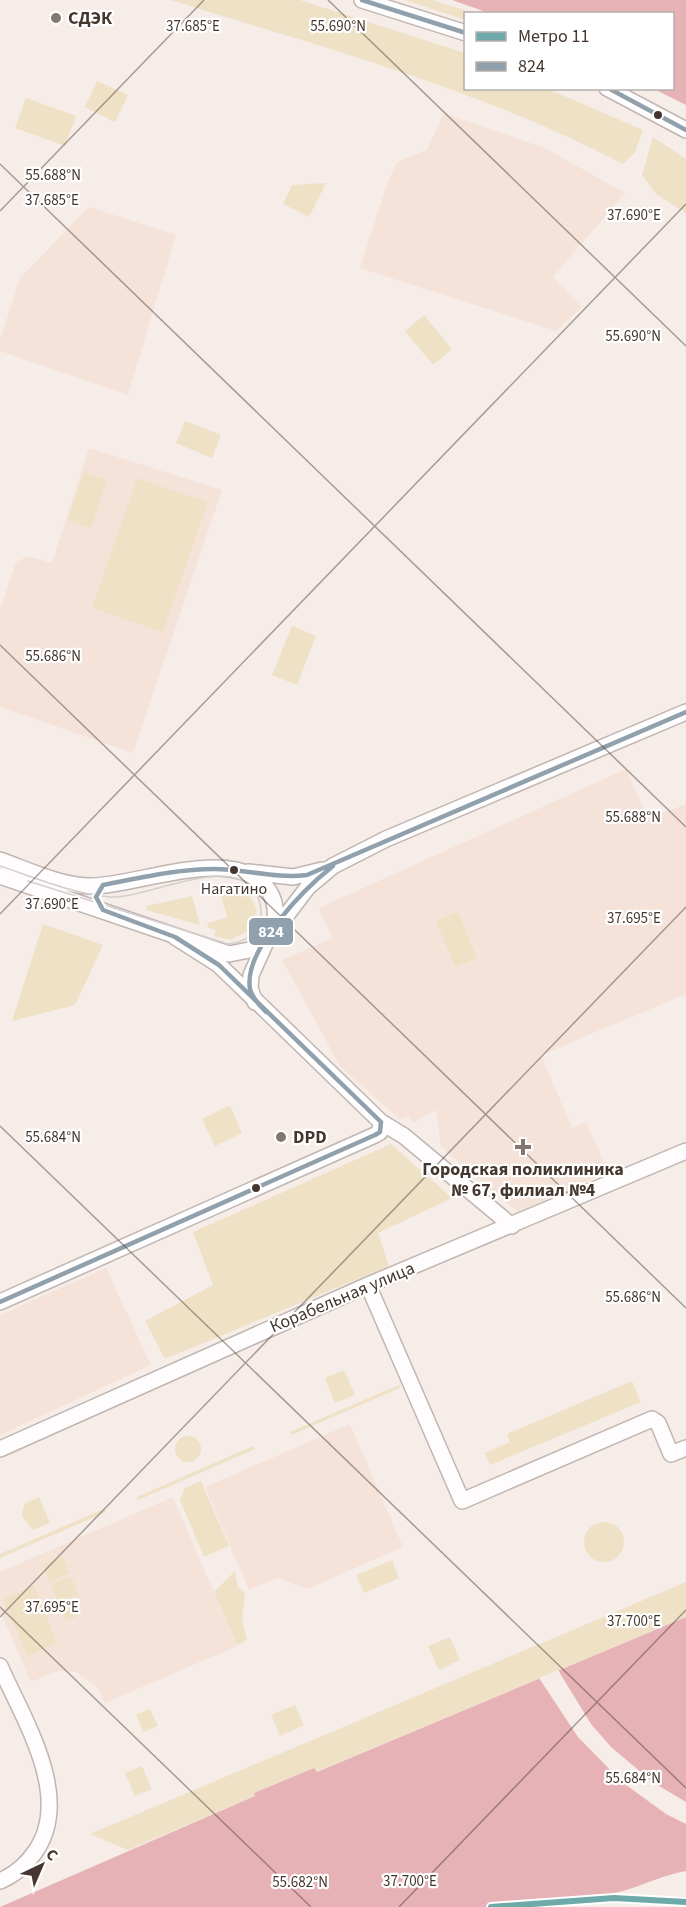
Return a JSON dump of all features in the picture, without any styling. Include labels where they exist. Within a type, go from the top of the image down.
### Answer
[{"type":"street","points":[[362,0],[464,33]]},
{"type":"street","points":[[611,90],[686,130]]},
{"type":"street","points":[[0,861],[67,882],[89,886],[178,871],[242,872],[293,877],[333,866],[386,839],[686,712]]},
{"type":"street","points":[[0,876],[229,954],[254,949],[268,938],[308,887],[333,866]]},
{"type":"street","points":[[242,872],[265,885],[271,894],[276,919],[251,975],[250,988],[255,1002]]},
{"type":"street","points":[[103,885],[96,897],[103,910]]},
{"type":"street","points":[[175,937],[219,966],[381,1122],[404,1136],[512,1226]]},
{"type":"street","points":[[0,1302],[375,1136],[380,1132],[381,1122]]},
{"type":"street","name":"Корабельная улица","points":[[0,1449],[368,1285],[686,1151]]},
{"type":"street","points":[[368,1285],[462,1501],[652,1419],[656,1421],[671,1454],[686,1448]]},
{"type":"street","points":[[0,1666],[44,1766],[50,1807],[47,1828],[38,1848],[24,1865],[0,1881]]},
{"type":"shaded area","points":[[171,0],[300,0],[464,53],[464,90],[550,90],[643,130],[635,152],[623,164],[514,113],[344,53]]},
{"type":"shaded area","points":[[405,0],[432,0],[470,12],[464,12],[464,20]]},
{"type":"shaded area","points":[[452,0],[686,0],[686,105],[656,90],[674,90],[674,12],[486,12]]},
{"type":"shaded area","points":[[97,81],[128,95],[115,122],[85,107]]},
{"type":"shaded area","points":[[26,98],[76,116],[65,146],[15,128]]},
{"type":"shaded area","points":[[444,113],[547,149],[625,193],[553,277],[582,307],[556,331],[360,268],[387,184],[397,162],[427,150]]},
{"type":"shaded area","points":[[653,137],[686,159],[686,213],[656,194],[642,175]]},
{"type":"shaded area","points":[[326,183],[309,217],[283,204],[292,185]]},
{"type":"shaded area","points":[[89,207],[176,235],[128,395],[0,351],[0,340],[20,278]]},
{"type":"shaded area","points":[[424,315],[452,349],[433,365],[405,331]]},
{"type":"shaded area","points":[[185,421],[221,435],[212,458],[176,443]]},
{"type":"shaded area","points":[[89,448],[222,490],[133,753],[0,707],[0,610],[16,562],[28,556],[52,563]]},
{"type":"shaded area","points":[[84,472],[107,480],[91,528],[68,520]]},
{"type":"shaded area","points":[[137,478],[208,502],[163,632],[92,608]]},
{"type":"shaded area","points":[[292,626],[316,636],[297,685],[272,675]]},
{"type":"shaded area","points":[[626,769],[648,819],[686,804],[686,994],[541,1055],[572,1128],[586,1122],[608,1172],[518,1212],[441,1147],[436,1110],[413,1123],[408,1116],[399,1119],[340,1066],[282,960],[332,938],[319,908]]},
{"type":"shaded area","points":[[229,885],[247,891],[257,910],[251,929],[231,940],[214,936],[216,931],[207,927],[208,923],[227,917],[220,891],[228,890]]},
{"type":"shaded area","points":[[192,896],[200,925],[146,910],[146,906]]},
{"type":"shaded area","points":[[458,912],[477,958],[455,967],[436,921]]},
{"type":"shaded area","points":[[43,924],[103,945],[75,1005],[12,1021]]},
{"type":"shaded area","points":[[230,1105],[242,1133],[215,1146],[202,1119]]},
{"type":"shaded area","points":[[391,1144],[452,1198],[378,1233],[389,1266],[165,1359],[145,1321],[213,1285],[193,1232]]},
{"type":"shaded area","points":[[106,1268],[151,1365],[0,1435],[0,1315]]},
{"type":"shaded area","points":[[344,1370],[355,1395],[335,1403],[325,1378]]},
{"type":"shaded area","points":[[632,1381],[641,1402],[490,1465],[485,1453],[510,1442],[507,1434]]},
{"type":"shaded area","points":[[399,1385],[400,1388],[291,1435],[290,1432]]},
{"type":"shaded area","points":[[350,1424],[403,1547],[307,1589],[278,1578],[249,1590],[205,1487]]},
{"type":"shaded area","points":[[188,1436],[197,1440],[201,1449],[197,1458],[188,1462],[179,1458],[175,1449],[179,1440]]},
{"type":"shaded area","points":[[253,1446],[255,1449],[138,1500],[137,1497]]},
{"type":"shaded area","points":[[201,1481],[229,1546],[204,1557],[180,1500],[185,1488]]},
{"type":"shaded area","points":[[39,1497],[50,1523],[33,1530],[22,1516],[24,1504]]},
{"type":"shaded area","points":[[173,1497],[237,1646],[105,1703],[97,1687],[76,1672],[58,1671],[31,1682],[0,1611],[0,1572]]},
{"type":"shaded area","points":[[104,1509],[106,1512],[0,1558],[0,1554]]},
{"type":"shaded area","points":[[604,1522],[618,1528],[624,1542],[618,1556],[604,1562],[590,1556],[584,1542],[590,1528]]},
{"type":"shaded area","points":[[63,1557],[70,1573],[50,1582],[43,1565]]},
{"type":"shaded area","points":[[392,1560],[399,1578],[364,1593],[356,1575]]},
{"type":"shaded area","points":[[235,1571],[238,1587],[245,1594],[242,1621],[247,1640],[237,1645],[214,1592]]},
{"type":"shaded area","points":[[71,1576],[78,1594],[58,1602],[51,1584]]},
{"type":"shaded area","points":[[686,1582],[686,1617],[316,1772],[314,1768],[254,1793],[255,1796],[128,1850],[90,1834]]},
{"type":"shaded area","points":[[34,1586],[57,1643],[27,1656],[3,1599]]},
{"type":"shaded area","points":[[71,1599],[78,1616],[66,1621],[59,1604]]},
{"type":"shaded area","points":[[686,1617],[686,1871],[623,1891],[558,1907],[0,1907],[255,1796],[254,1793],[314,1768],[317,1772]]},
{"type":"shaded area","points":[[450,1637],[460,1660],[439,1670],[428,1646]]},
{"type":"shaded area","points":[[295,1705],[304,1725],[280,1736],[271,1715]]},
{"type":"shaded area","points":[[150,1709],[158,1726],[143,1732],[136,1715]]},
{"type":"shaded area","points":[[142,1766],[152,1789],[135,1796],[125,1773]]},
{"type":"pier","points":[[558,1670],[591,1724],[611,1747],[654,1783],[686,1802],[686,1824],[666,1814],[622,1782],[578,1737],[539,1678]]},
{"type":"tram line","points":[[0,866],[68,889],[110,897],[126,896],[191,880],[213,877],[233,878],[249,885],[259,900],[261,920],[258,928],[250,937],[228,944],[28,881]]},
{"type":"metro line","name":"11","points":[[491,1907],[614,1898],[686,1902]]},
{"type":"transit line","name":"824","points":[[362,0],[464,32]]},
{"type":"transit line","name":"824","points":[[612,90],[686,130]]},
{"type":"transit line","name":"824","points":[[381,1122],[219,965],[175,937],[103,910],[96,897],[103,885],[158,874],[200,869],[226,869],[284,876],[307,875],[686,712]]},
{"type":"transit line","name":"824","points":[[266,1012],[254,999],[250,989],[250,973],[256,956],[278,921],[307,889],[333,866]]},
{"type":"transit line","name":"824","points":[[0,1302],[375,1135],[380,1132],[381,1122]]},
{"type":"place","name":"СДЭК","points":[[56,18]]},
{"type":"place","name":"Нагатино","points":[[234,870]]},
{"type":"place","name":"DPD","points":[[281,1137]]},
{"type":"place","name":"Городская поликлиника № 67, филиал №4","points":[[523,1147]]}]
